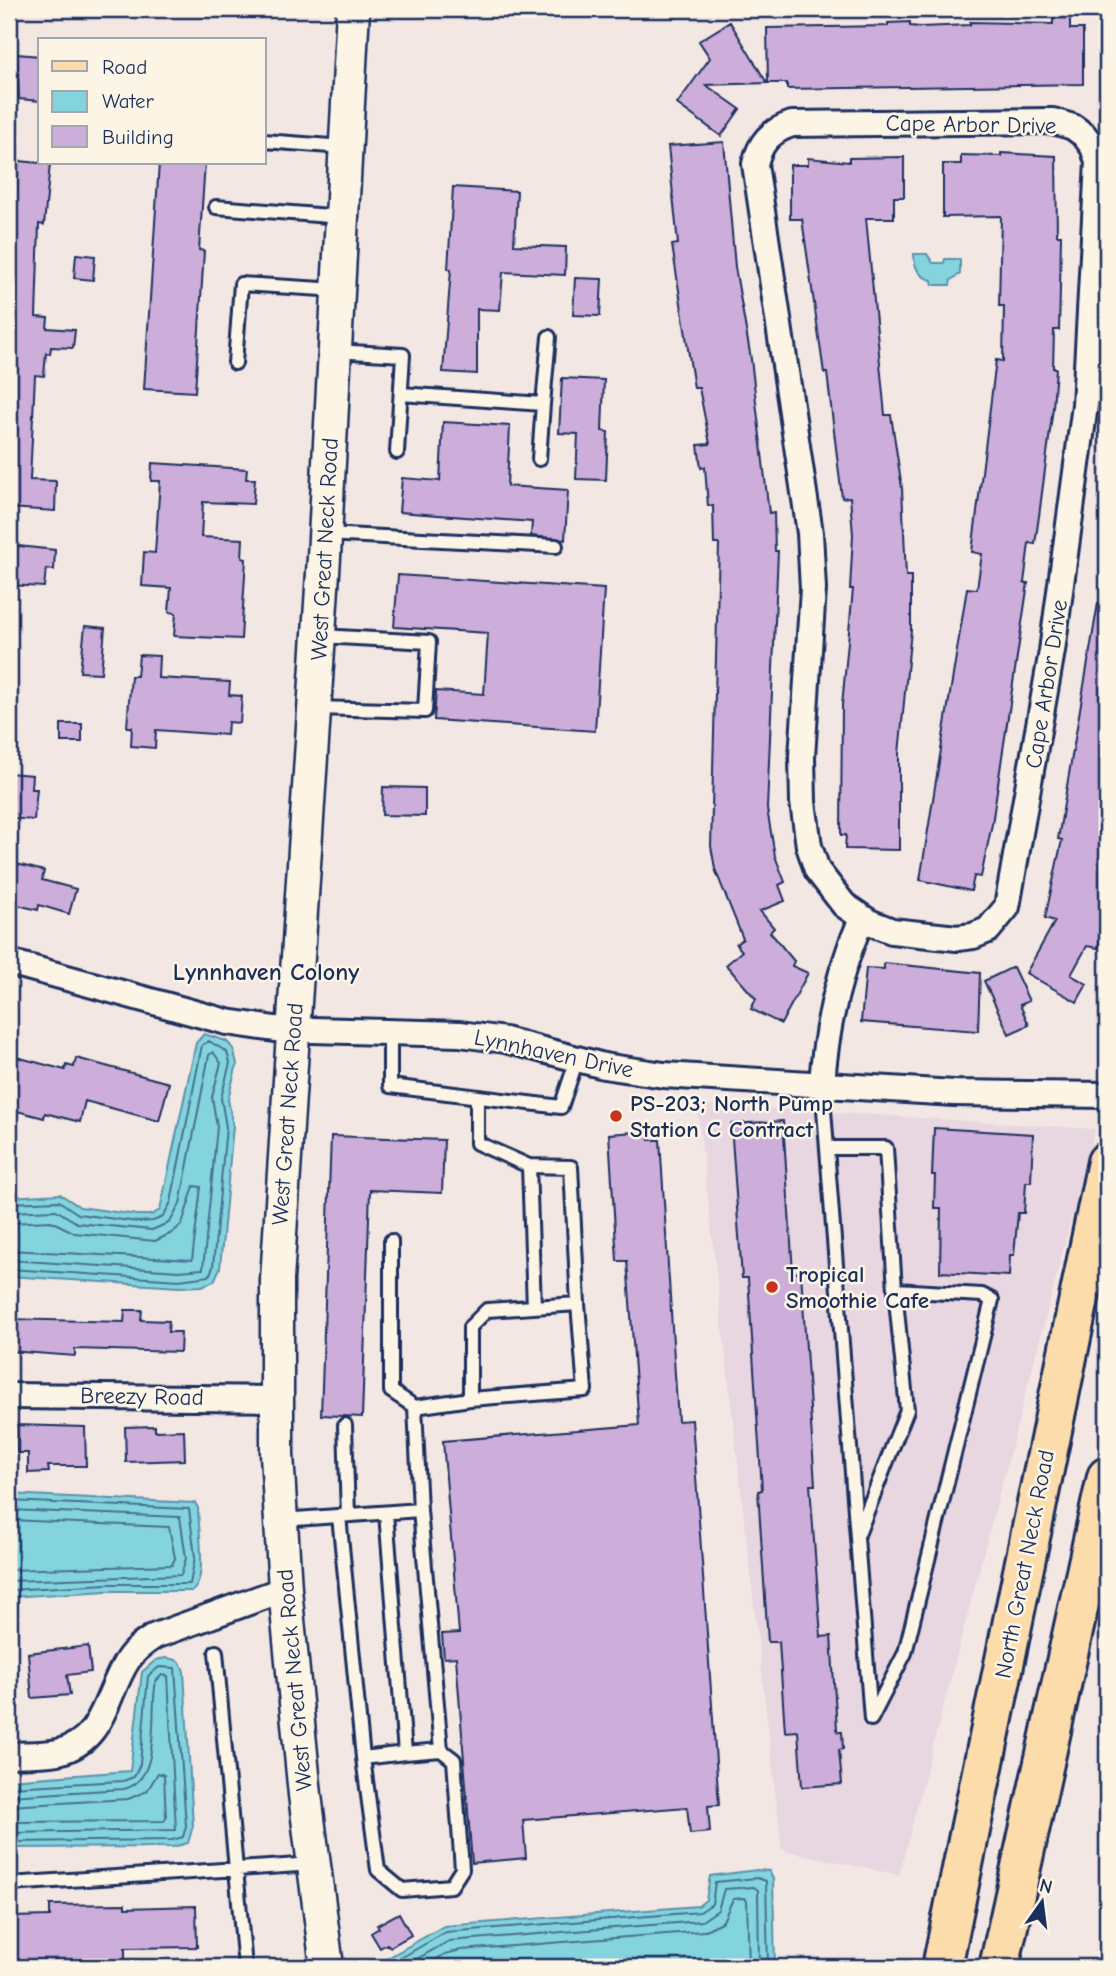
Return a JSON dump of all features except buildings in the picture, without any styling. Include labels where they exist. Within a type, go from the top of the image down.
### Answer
[{"type":"main road","name":"North Great Neck Road","points":[[942,1967],[1107,1162]]},
{"type":"main road","points":[[999,1967],[1107,1477]]},
{"type":"street","name":"West Great Neck Road","points":[[327,1967],[285,1589],[275,1399],[277,1280],[315,708],[353,9]]},
{"type":"street","name":"Cape Arbor Drive","points":[[1054,121],[1073,127],[1093,147],[1098,162],[1096,251],[1078,477],[1052,652],[1007,907],[988,930],[957,938],[892,931],[862,918],[830,891],[817,870],[809,846],[803,802],[802,757],[813,589],[810,533],[755,164],[759,149],[768,136],[792,124],[1054,121]]},
{"type":"street","points":[[822,1084],[824,1042],[832,998],[862,918]]},
{"type":"street","name":"Lynnhaven Drive","points":[[9,962],[227,1022],[292,1030],[390,1030],[505,1040],[577,1059],[664,1075],[1026,1096],[1107,1095]]},
{"type":"street","name":"Breezy Road","points":[[9,1396],[275,1399]]},
{"type":"street","points":[[9,1755],[56,1752],[74,1746],[90,1735],[101,1720],[127,1662],[139,1647],[155,1636],[285,1589]]},
{"type":"lane","points":[[266,141],[346,147]]},
{"type":"lane","points":[[216,207],[342,217]]},
{"type":"lane","points":[[235,363],[241,284],[338,290]]},
{"type":"lane","points":[[539,459],[549,337]]},
{"type":"lane","points":[[335,351],[403,355],[397,452]]},
{"type":"lane","points":[[401,394],[543,404]]},
{"type":"lane","points":[[325,534],[555,546]]},
{"type":"lane","points":[[315,708],[425,711],[429,642],[319,636]]},
{"type":"lane","points":[[390,1030],[390,1086],[561,1107],[577,1059]]},
{"type":"lane","points":[[822,1084],[871,1719],[905,1653],[992,1300],[982,1295],[895,1290]]},
{"type":"lane","points":[[391,1241],[391,1391],[415,1407],[470,1399],[585,1390],[571,1167],[529,1166],[477,1143],[477,1097]]},
{"type":"lane","points":[[827,1148],[886,1148],[895,1290],[907,1410],[857,1538]]},
{"type":"lane","points":[[529,1166],[534,1307]]},
{"type":"lane","points":[[470,1399],[470,1327],[487,1310],[578,1304]]},
{"type":"lane","points":[[415,1407],[420,1510],[441,1750]]},
{"type":"lane","points":[[345,1425],[343,1516],[363,1758],[378,1870],[402,1890],[451,1886],[462,1869],[454,1760],[441,1750],[363,1758]]},
{"type":"lane","points":[[281,1520],[420,1510]]},
{"type":"lane","points":[[386,1513],[405,1753]]},
{"type":"lane","points":[[216,1652],[245,1967]]},
{"type":"lane","points":[[9,1884],[314,1864]]},
{"type":"shaded area","points":[[697,1104],[1095,1129],[899,1875],[782,1850]]},
{"type":"water","points":[[914,254],[927,254],[933,263],[944,263],[945,259],[960,259],[960,274],[951,280],[950,285],[933,285],[932,280],[918,270]]},
{"type":"water","points":[[204,1034],[226,1041],[233,1048],[237,1064],[228,1099],[233,1126],[220,1268],[214,1281],[202,1286],[179,1287],[9,1276],[9,1197],[60,1194],[80,1207],[137,1215],[151,1215],[160,1210],[196,1043]]},
{"type":"water","points":[[9,1494],[195,1503],[198,1508],[201,1553],[197,1585],[192,1591],[107,1591],[9,1597]]},
{"type":"water","points":[[165,1658],[177,1661],[184,1672],[193,1826],[188,1843],[173,1847],[9,1848],[9,1780],[130,1771],[142,1672],[156,1660]]},
{"type":"water","points":[[769,1871],[773,1879],[775,1967],[372,1967],[444,1926],[698,1906],[706,1900],[710,1876]]},
{"type":"place","name":"PS-203; North Pump Station C Contract","points":[[616,1116]]},
{"type":"place","name":"Tropical Smoothie Cafe","points":[[772,1287]]},
{"type":"district","name":"Lynnhaven Colony","points":[[266,972]]}]
